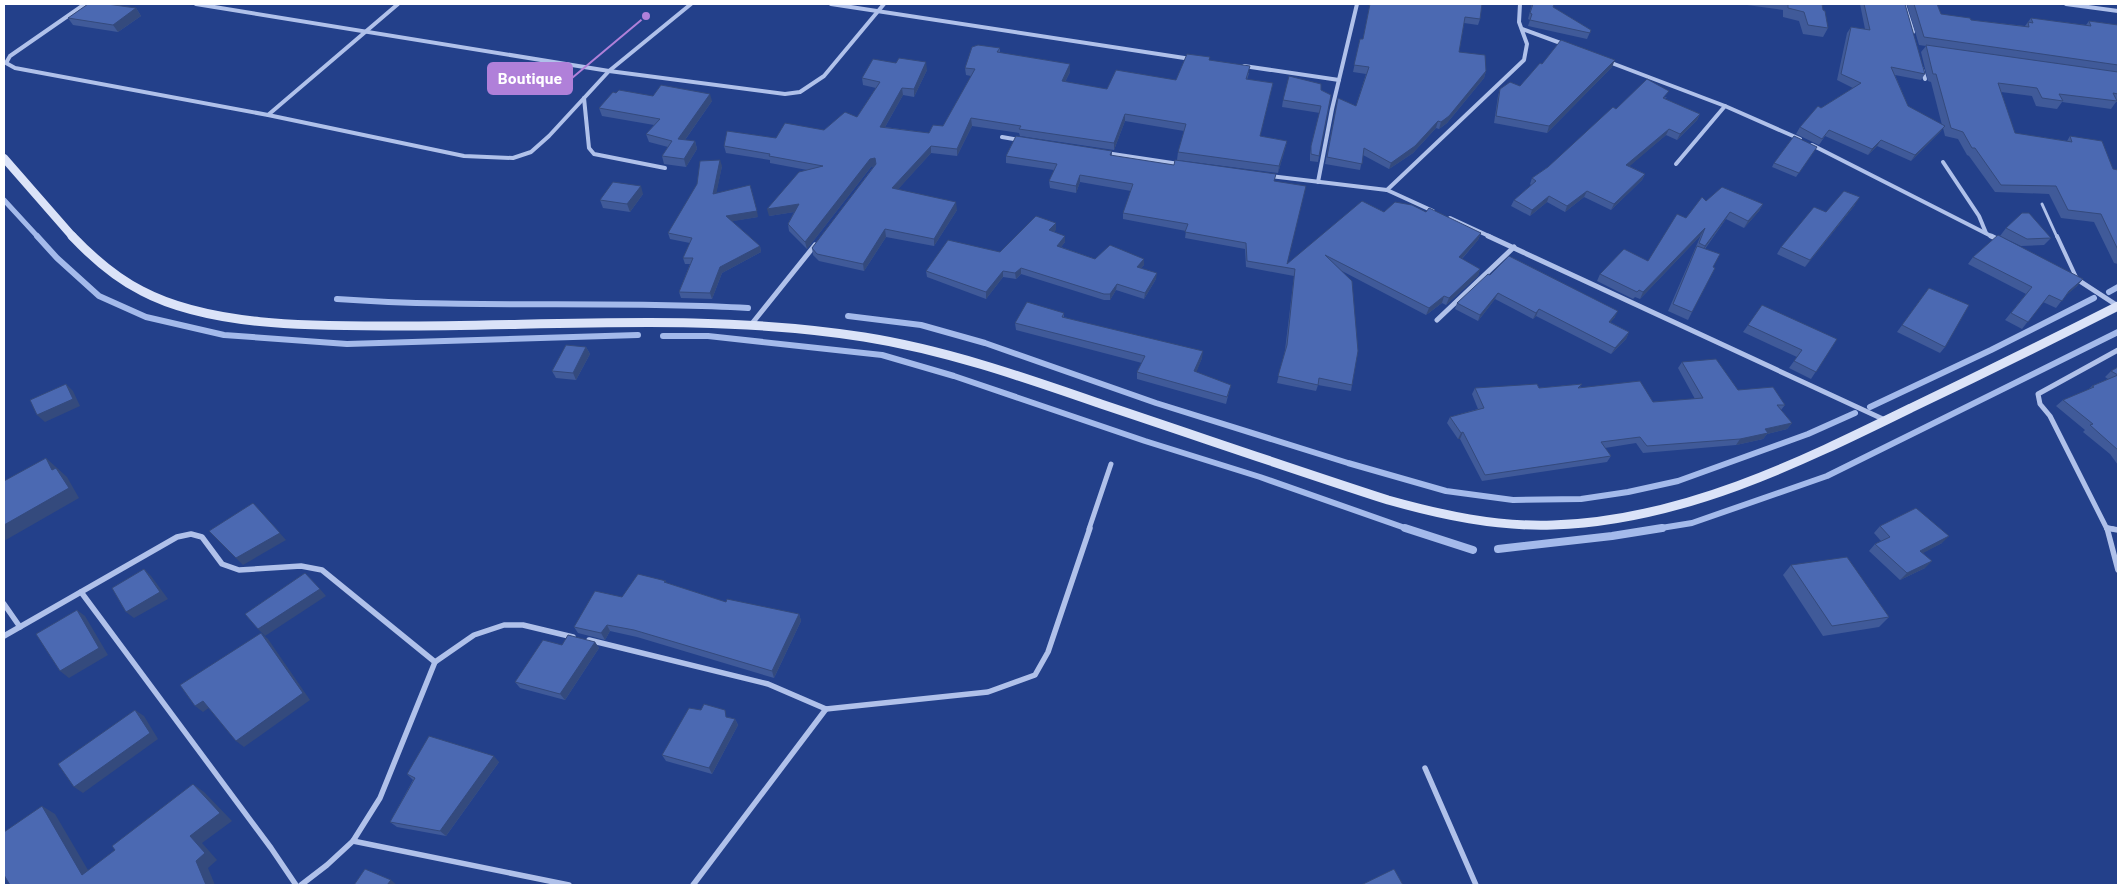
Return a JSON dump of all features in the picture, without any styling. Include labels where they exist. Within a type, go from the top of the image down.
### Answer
[{"type":"street","points":[[85,4],[10,56],[6,63],[15,68],[268,115],[464,156],[513,158],[531,152],[609,71],[691,4]]},
{"type":"street","points":[[196,4],[609,71],[776,93],[800,92],[824,76],[884,4]]},
{"type":"street","points":[[268,115],[398,4]]},
{"type":"street","points":[[831,4],[1194,59]]},
{"type":"street","points":[[1318,182],[1357,4]]},
{"type":"street","points":[[1387,190],[1524,60],[1527,44],[1519,22],[1520,4]]},
{"type":"street","points":[[1904,4],[1915,38]]},
{"type":"street","points":[[2066,4],[2118,11]]},
{"type":"street","points":[[1522,29],[1568,46]]},
{"type":"street","points":[[1605,60],[1725,106],[1783,131],[2002,242]]},
{"type":"street","points":[[1921,64],[1925,79]]},
{"type":"street","points":[[1242,66],[1339,80]]},
{"type":"street","points":[[584,98],[589,148],[594,154],[665,168]]},
{"type":"street","points":[[1676,164],[1725,106]]},
{"type":"street","points":[[1002,137],[1021,140]]},
{"type":"street","points":[[1099,152],[1187,165]]},
{"type":"street","points":[[4,158],[54,218],[101,262],[135,288],[184,308],[214,315],[271,322],[363,326],[681,322],[844,335],[926,349],[1021,377],[1386,500],[1460,520],[1508,526],[1558,525],[1603,520],[1673,507],[1718,492],[1804,460],[2118,306]]},
{"type":"street","points":[[1943,162],[1979,216],[1986,233]]},
{"type":"street","points":[[1263,175],[1387,190],[1887,420]]},
{"type":"street","points":[[750,326],[817,243]]},
{"type":"street","points":[[1436,320],[1514,247]]},
{"type":"street","points":[[2068,275],[2118,306]]},
{"type":"street","points":[[2118,350],[2038,394],[2040,404],[2050,416],[2107,528],[2118,570]]},
{"type":"street","points":[[301,885],[327,865],[353,841],[380,798],[435,662],[474,635],[504,625],[523,624],[768,684],[826,709],[988,692],[1035,674],[1048,652],[1111,464]]},
{"type":"street","points":[[2107,528],[2118,530]]},
{"type":"street","points":[[4,636],[177,537],[191,534],[202,537],[222,564],[239,570],[301,566],[322,570],[435,662]]},
{"type":"street","points":[[81,592],[265,840],[296,885]]},
{"type":"street","points":[[4,604],[20,627]]},
{"type":"street","points":[[693,885],[826,709]]},
{"type":"street","points":[[1425,768],[1476,885]]},
{"type":"street","points":[[353,841],[569,885]]},
{"type":"lane","points":[[2042,204],[2076,279]]},
{"type":"building","points":[[88,4],[107,4],[136,8],[113,25],[68,18]]},
{"type":"building","points":[[1370,4],[1482,4],[1480,19],[1465,17],[1459,52],[1485,55],[1486,71],[1449,116],[1441,122],[1438,121],[1415,146],[1391,163],[1364,148],[1362,164],[1327,157],[1338,98],[1356,106],[1369,67],[1354,65],[1360,39],[1363,39]]},
{"type":"building","points":[[1533,4],[1554,4],[1553,7],[1591,30],[1590,33],[1530,20]]},
{"type":"building","points":[[1788,4],[1822,4],[1828,28],[1808,25],[1804,12],[1788,8]]},
{"type":"building","points":[[1864,4],[1905,4],[1925,74],[1891,67],[1908,106],[1945,126],[1915,155],[1881,140],[1872,149],[1829,130],[1822,139],[1800,127],[1818,106],[1821,108],[1861,83],[1841,74],[1851,27],[1870,30]]},
{"type":"building","points":[[1914,4],[1937,4],[1941,14],[1970,18],[1971,20],[2029,27],[2028,22],[2033,23],[2031,18],[2091,26],[2089,21],[2118,25],[2118,65],[1924,37]]},
{"type":"building","points":[[1561,40],[1615,60],[1549,126],[1496,116],[1500,89],[1510,82],[1520,86],[1540,63],[1542,64]]},
{"type":"building","points":[[978,45],[1000,48],[997,52],[1070,64],[1062,81],[1107,89],[1116,70],[1176,80],[1187,54],[1210,57],[1209,60],[1250,66],[1246,79],[1273,83],[1260,136],[1287,141],[1279,166],[1178,152],[1186,124],[1125,114],[1114,143],[1019,129],[1021,126],[971,118],[957,149],[931,146],[892,188],[956,202],[934,239],[885,229],[863,264],[817,254],[812,248],[876,164],[875,158],[870,159],[805,242],[788,224],[799,204],[767,209],[799,172],[823,166],[724,146],[727,131],[776,138],[785,123],[824,130],[845,112],[857,117],[880,82],[862,78],[873,59],[896,63],[899,58],[926,62],[914,89],[902,88],[880,127],[929,133],[933,125],[943,126],[975,69],[965,68],[972,47]]},
{"type":"building","points":[[1926,45],[2118,72],[2118,94],[2113,93],[2117,101],[2059,94],[2063,101],[2042,98],[2037,88],[1998,83],[2015,133],[2072,142],[2070,136],[2102,141],[2113,169],[2118,170],[2118,250],[2101,214],[2068,210],[2056,186],[2001,185],[1975,148],[1972,148],[1963,132],[1951,128],[1936,74],[1933,74]]},
{"type":"building","points":[[1289,76],[1321,84],[1321,90],[1331,95],[1319,156],[1311,154],[1311,146],[1321,106],[1283,100]]},
{"type":"building","points":[[1647,79],[1669,91],[1663,98],[1700,114],[1680,134],[1669,129],[1626,165],[1645,174],[1614,204],[1587,191],[1567,206],[1549,196],[1532,210],[1514,200],[1536,181],[1532,178],[1548,167],[1613,107],[1616,109]]},
{"type":"building","points":[[661,85],[710,94],[678,139],[695,141],[684,159],[662,156],[672,141],[646,134],[660,119],[599,108],[613,92],[616,93],[619,90],[653,96]]},
{"type":"building","points":[[1016,136],[1112,151],[1110,155],[1174,165],[1175,160],[1276,174],[1274,181],[1306,186],[1287,264],[1362,201],[1384,212],[1395,202],[1412,205],[1426,212],[1429,208],[1481,233],[1459,257],[1480,269],[1449,298],[1444,296],[1429,308],[1325,255],[1352,281],[1358,351],[1352,385],[1319,378],[1318,385],[1278,376],[1287,345],[1295,269],[1247,261],[1246,243],[1185,232],[1188,224],[1123,213],[1133,184],[1080,175],[1076,186],[1049,181],[1057,164],[1006,156]]},
{"type":"building","points":[[1794,136],[1817,147],[1799,173],[1774,163]]},
{"type":"building","points":[[720,160],[713,194],[750,185],[757,211],[726,216],[760,246],[720,267],[710,293],[679,292],[693,258],[683,258],[692,238],[668,233],[697,184],[700,161]]},
{"type":"building","points":[[613,182],[641,186],[627,204],[600,200]]},
{"type":"building","points":[[1722,187],[1763,204],[1748,221],[1730,212],[1705,246],[1699,243],[1705,228],[1643,292],[1639,290],[1637,292],[1600,274],[1624,249],[1648,261],[1677,214],[1686,218],[1702,197],[1706,201]]},
{"type":"building","points":[[1844,191],[1860,197],[1810,260],[1781,247],[1814,207],[1826,212]]},
{"type":"building","points":[[2022,213],[2029,213],[2051,238],[2027,239],[2006,228]]},
{"type":"building","points":[[1036,216],[1056,223],[1049,230],[1065,236],[1057,246],[1095,259],[1110,245],[1144,259],[1137,267],[1157,273],[1145,293],[1117,284],[1110,294],[1104,294],[1021,268],[1015,273],[1003,271],[986,292],[926,271],[948,240],[1000,252]]},
{"type":"building","points":[[1998,235],[2083,279],[2069,291],[2062,301],[2049,295],[2028,322],[2011,313],[2032,287],[1973,257]]},
{"type":"building","points":[[1697,246],[1720,254],[1713,267],[1715,268],[1692,312],[1673,304]]},
{"type":"building","points":[[1509,256],[1618,311],[1609,322],[1629,332],[1615,348],[1539,309],[1536,313],[1498,293],[1480,315],[1457,303]]},
{"type":"building","points":[[1929,288],[1969,305],[1945,347],[1902,325]]},
{"type":"building","points":[[1027,302],[1064,313],[1062,317],[1203,351],[1194,371],[1231,385],[1227,397],[1137,372],[1145,356],[1015,323]]},
{"type":"building","points":[[1762,305],[1837,339],[1816,372],[1794,361],[1802,350],[1748,325]]},
{"type":"building","points":[[566,345],[586,347],[573,373],[552,371]]},
{"type":"building","points":[[1716,359],[1738,390],[1773,387],[1785,405],[1777,405],[1792,423],[1765,429],[1768,433],[1740,439],[1647,446],[1640,437],[1601,442],[1611,456],[1485,475],[1463,432],[1461,433],[1450,417],[1484,408],[1475,388],[1537,384],[1539,388],[1582,384],[1578,388],[1640,381],[1653,402],[1703,398],[1682,362]]},
{"type":"building","points":[[2118,367],[2118,375],[2111,371]]},
{"type":"building","points":[[2118,375],[2118,450],[2090,425],[2093,424],[2063,400]]},
{"type":"building","points":[[66,384],[73,399],[37,415],[30,400]]},
{"type":"building","points":[[46,458],[52,470],[56,468],[69,488],[4,525],[4,481]]},
{"type":"building","points":[[253,503],[280,533],[236,558],[209,531]]},
{"type":"building","points":[[1916,508],[1949,536],[1920,551],[1932,561],[1907,573],[1875,544],[1890,537],[1880,526]]},
{"type":"building","points":[[1847,557],[1889,617],[1832,626],[1791,565]]},
{"type":"building","points":[[144,569],[160,592],[126,612],[112,588]]},
{"type":"building","points":[[305,573],[320,589],[258,629],[245,614]]},
{"type":"building","points":[[638,574],[666,581],[664,582],[726,602],[727,599],[799,614],[772,671],[634,630],[607,625],[601,633],[574,627],[595,591],[622,597]]},
{"type":"building","points":[[77,610],[99,648],[60,671],[36,634]]},
{"type":"building","points":[[261,633],[303,693],[236,741],[203,701],[195,706],[180,685]]},
{"type":"building","points":[[568,635],[595,642],[560,694],[515,682],[543,640],[562,645]]},
{"type":"building","points":[[704,704],[725,710],[726,717],[735,719],[709,768],[662,755],[689,708],[701,710]]},
{"type":"building","points":[[135,710],[150,733],[74,787],[58,764]]},
{"type":"building","points":[[429,736],[494,756],[440,831],[390,822],[415,778],[407,774]]},
{"type":"building","points":[[193,784],[220,813],[190,836],[205,853],[196,861],[206,885],[10,885],[4,875],[4,832],[42,806],[82,875],[115,850],[112,846]]},
{"type":"building","points":[[365,869],[391,880],[387,885],[354,885]]},
{"type":"building","points":[[1394,869],[1403,885],[1361,885]]},
{"type":"waterway","points":[[4,200],[38,237]]},
{"type":"waterway","points":[[37,236],[57,258],[99,296],[146,317],[224,335],[347,344],[638,335]]},
{"type":"waterway","points":[[2109,292],[2118,287]]},
{"type":"waterway","points":[[1870,407],[1991,350],[2094,298]]},
{"type":"waterway","points":[[337,299],[440,304],[645,305],[748,308]]},
{"type":"waterway","points":[[848,316],[921,325],[985,343],[1156,403],[1348,463],[1446,491],[1513,500],[1581,499],[1628,492],[1678,481],[1808,434],[1855,413]]},
{"type":"waterway","points":[[1655,529],[1692,523],[1827,476],[2118,332]]},
{"type":"waterway","points":[[663,336],[708,336],[882,355],[954,376],[1145,441],[1260,477],[1407,529]]},
{"type":"waterway","points":[[1498,549],[1612,536],[1662,528]]},
{"type":"waterway","points":[[1407,529],[1473,550]]},
{"type":"place","name":"Boutique","points":[[646,16]]}]
